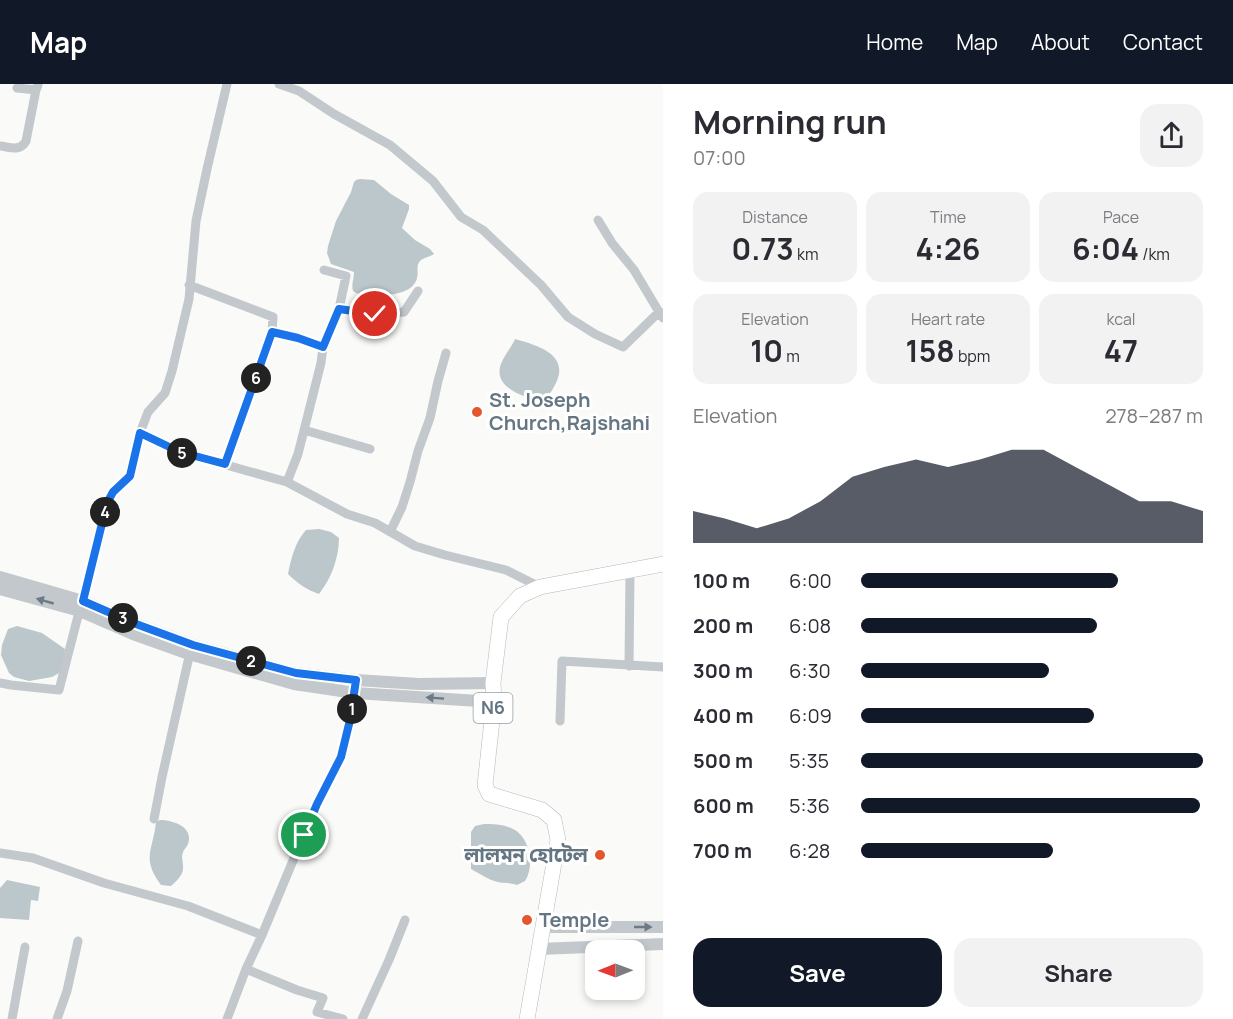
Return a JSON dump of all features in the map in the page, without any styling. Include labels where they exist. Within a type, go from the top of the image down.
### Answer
[{"type":"highway","name":"N6","points":[[537,1019],[543,949],[558,840],[554,820],[542,810],[489,794],[485,785],[501,617],[520,596],[540,587],[663,564]]},
{"type":"highway","name":"N6","points":[[527,1019],[543,949]]},
{"type":"street","points":[[0,683],[58,690],[107,503],[113,492],[130,476],[140,433],[148,412],[165,393],[172,371],[189,299],[196,221],[227,84]]},
{"type":"street","points":[[279,84],[299,91],[334,114],[390,145],[433,181],[461,218],[483,230],[541,285],[568,318],[623,347],[662,314],[598,220]]},
{"type":"street","points":[[0,146],[19,148],[23,147],[26,141],[37,87],[17,87]]},
{"type":"street","points":[[287,482],[298,454],[323,347],[339,309],[346,276],[324,270]]},
{"type":"street","points":[[189,285],[273,317],[272,332],[225,464]]},
{"type":"street","points":[[339,309],[375,314],[404,312],[418,291]]},
{"type":"street","points":[[272,332],[323,347]]},
{"type":"street","points":[[390,532],[402,507],[410,482],[430,418],[446,353]]},
{"type":"street","points":[[304,430],[370,449]]},
{"type":"street","points":[[140,433],[180,452],[287,482],[347,514],[375,523],[415,546],[506,570],[540,587]]},
{"type":"street","points":[[629,666],[630,571]]},
{"type":"street","points":[[0,577],[136,624],[191,650],[356,687],[494,702]]},
{"type":"street","points":[[0,589],[81,606]]},
{"type":"street","points":[[154,819],[191,650]]},
{"type":"street","points":[[560,721],[562,661],[663,667]]},
{"type":"street","points":[[356,687],[493,683]]},
{"type":"street","points":[[227,1019],[317,804],[341,757],[356,687]]},
{"type":"street","points":[[0,853],[33,858],[104,883],[188,906],[262,935]]},
{"type":"street","points":[[362,1019],[405,920]]},
{"type":"street","points":[[546,927],[663,927]]},
{"type":"street","points":[[57,1019],[67,991],[78,941]]},
{"type":"street","points":[[543,949],[663,944]]},
{"type":"street","points":[[12,1019],[25,947]]},
{"type":"street","points":[[246,969],[323,998],[317,1012],[343,1019]]},
{"type":"shaded area","points":[[360,179],[374,180],[409,205],[402,228],[434,254],[419,262],[417,278],[408,290],[381,295],[356,293],[352,289],[354,272],[331,264],[327,253],[336,221],[354,182]]},
{"type":"shaded area","points":[[515,339],[549,352],[558,365],[559,373],[556,383],[541,401],[519,394],[505,385],[501,379],[499,372],[501,364]]},
{"type":"shaded area","points":[[319,529],[331,532],[339,538],[334,568],[319,594],[302,586],[288,574],[294,551],[302,535],[306,530]]},
{"type":"shaded area","points":[[17,626],[42,633],[65,649],[61,672],[52,677],[29,681],[14,677],[9,673],[1,655],[2,645],[8,629]]},
{"type":"shaded area","points":[[171,821],[181,826],[188,833],[189,838],[182,854],[182,872],[171,886],[161,885],[151,868],[150,854],[156,822]]},
{"type":"shaded area","points":[[484,824],[509,827],[523,838],[530,860],[530,868],[525,881],[517,885],[501,883],[471,869],[471,832],[475,826]]},
{"type":"shaded area","points":[[7,880],[40,887],[38,901],[31,900],[29,920],[0,918],[0,888]]},
{"type":"place","name":"St. Joseph Church,Rajshahi","points":[[477,412]]},
{"type":"place","name":"লালমন হোটেল","points":[[600,855]]},
{"type":"place","name":"Temple","points":[[527,920]]},
{"type":"route","points":[[304,835],[341,757],[356,680],[296,673],[193,645],[83,601],[107,503],[113,492],[130,476],[140,433],[180,452],[225,464],[272,332],[323,347],[339,309],[375,314]]}]
